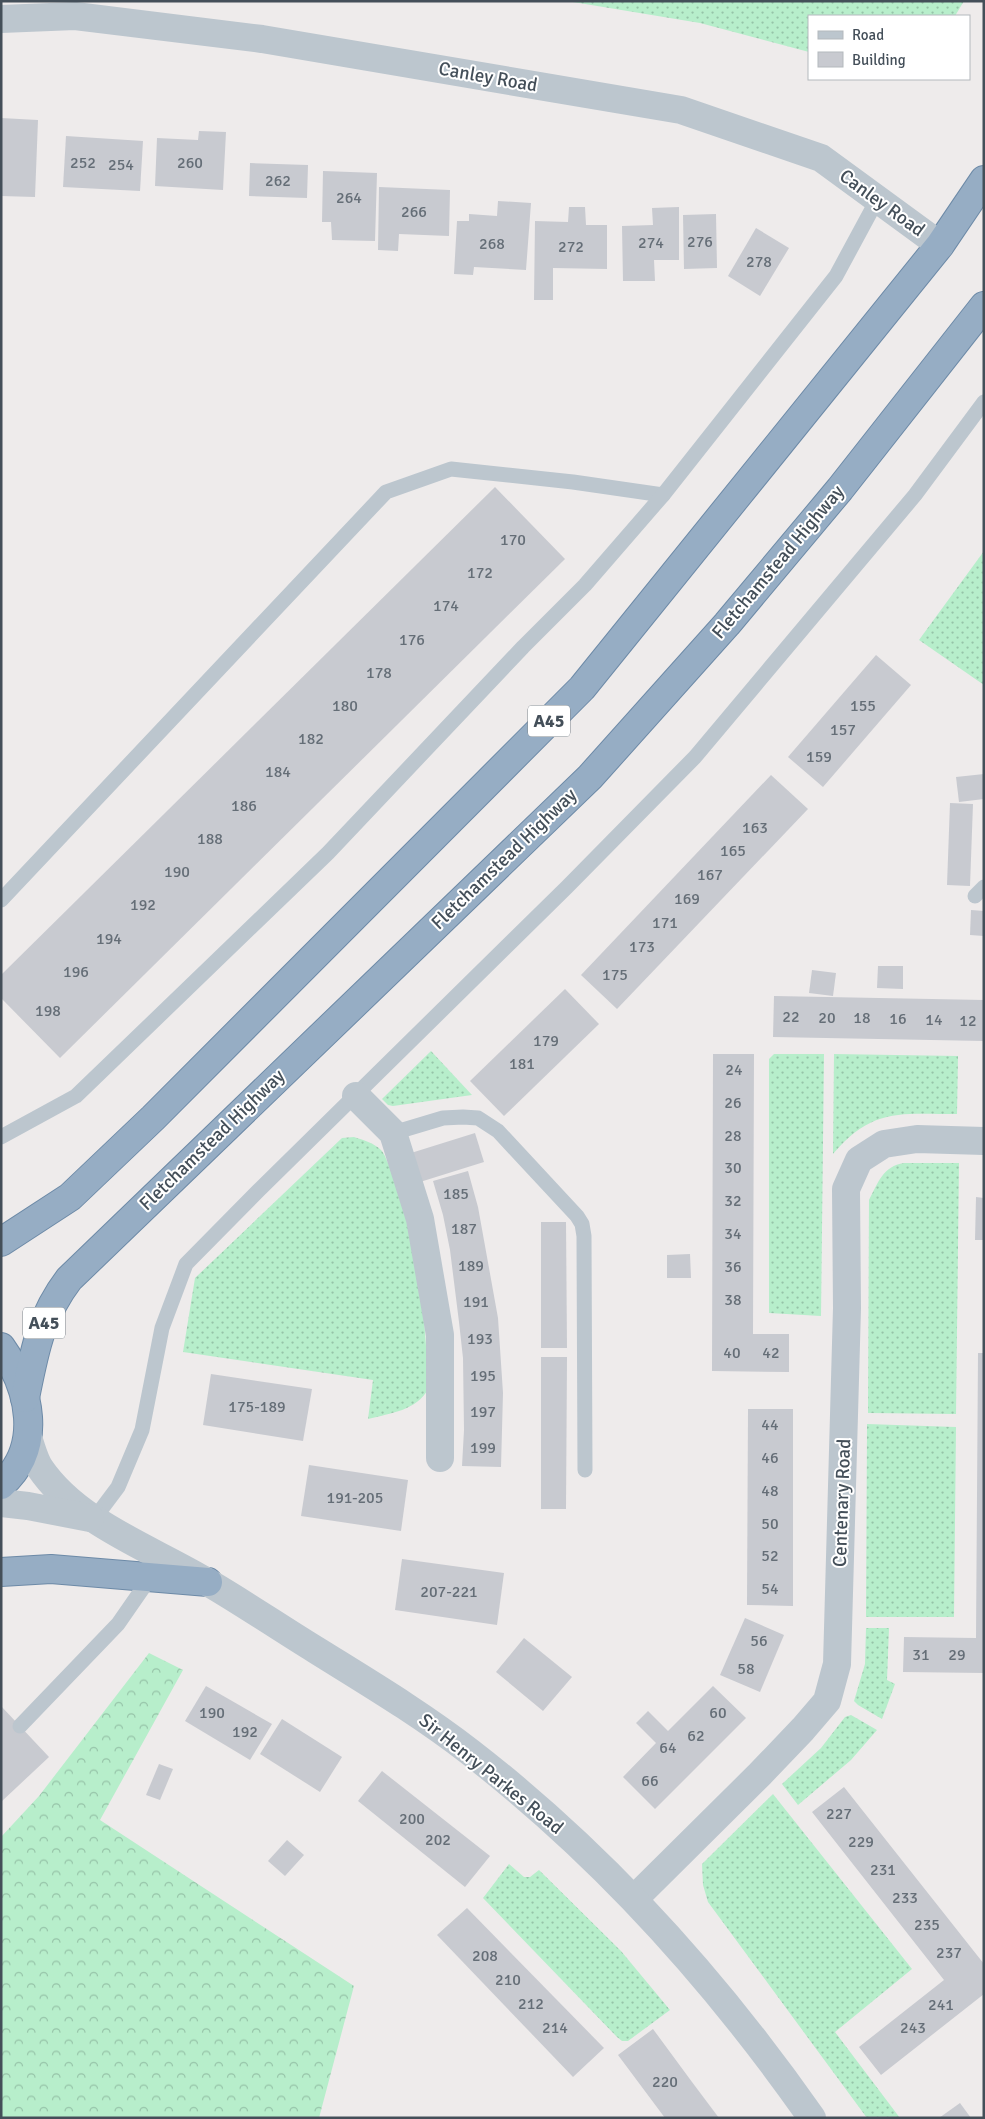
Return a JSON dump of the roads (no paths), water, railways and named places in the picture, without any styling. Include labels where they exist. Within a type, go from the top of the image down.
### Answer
[{"type":"highway","name":"A45","points":[[1,1242],[70,1197],[146,1124],[582,688],[940,245],[984,180]]},
{"type":"highway","name":"Fletchamstead Highway","points":[[25,1398],[37,1340],[55,1297],[68,1280],[590,777],[727,624],[796,542],[984,306]]},
{"type":"highway","name":"A45","points":[[1,1347],[13,1364],[25,1398],[28,1417],[28,1438],[20,1458],[1,1485]]},
{"type":"highway","points":[[1,1572],[51,1568],[157,1567],[208,1582]]},
{"type":"street","name":"Canley Road","points":[[1,18],[74,16],[262,39],[681,110],[821,158],[940,245]]},
{"type":"street","points":[[356,1096],[393,1133],[420,1219],[440,1335],[440,1458]]},
{"type":"street","name":"Centenary Road","points":[[634,1899],[760,1774],[827,1701],[837,1664],[848,1308],[846,1189],[859,1160],[884,1144],[917,1139],[984,1141]]},
{"type":"street","points":[[28,1438],[38,1465],[56,1488],[157,1567]]},
{"type":"street","points":[[1,1503],[28,1506],[94,1519]]},
{"type":"street","name":"Sir Henry Parkes Road","points":[[208,1582],[400,1702],[451,1738],[528,1801],[634,1899],[691,1961],[744,2025],[812,2118]]},
{"type":"lane","points":[[1,1137],[76,1096],[321,860],[584,585],[663,495],[836,276],[877,200]]},
{"type":"lane","points":[[94,1519],[118,1487],[142,1430],[162,1328],[186,1264],[568,887],[695,756],[915,495],[984,402]]},
{"type":"lane","points":[[1,900],[386,492],[451,469],[573,482],[663,495]]},
{"type":"lane","points":[[393,1133],[443,1118],[478,1118],[498,1131],[577,1216],[582,1224],[584,1236],[584,1470]]},
{"type":"lane","points":[[20,1726],[118,1624],[157,1567]]}]
